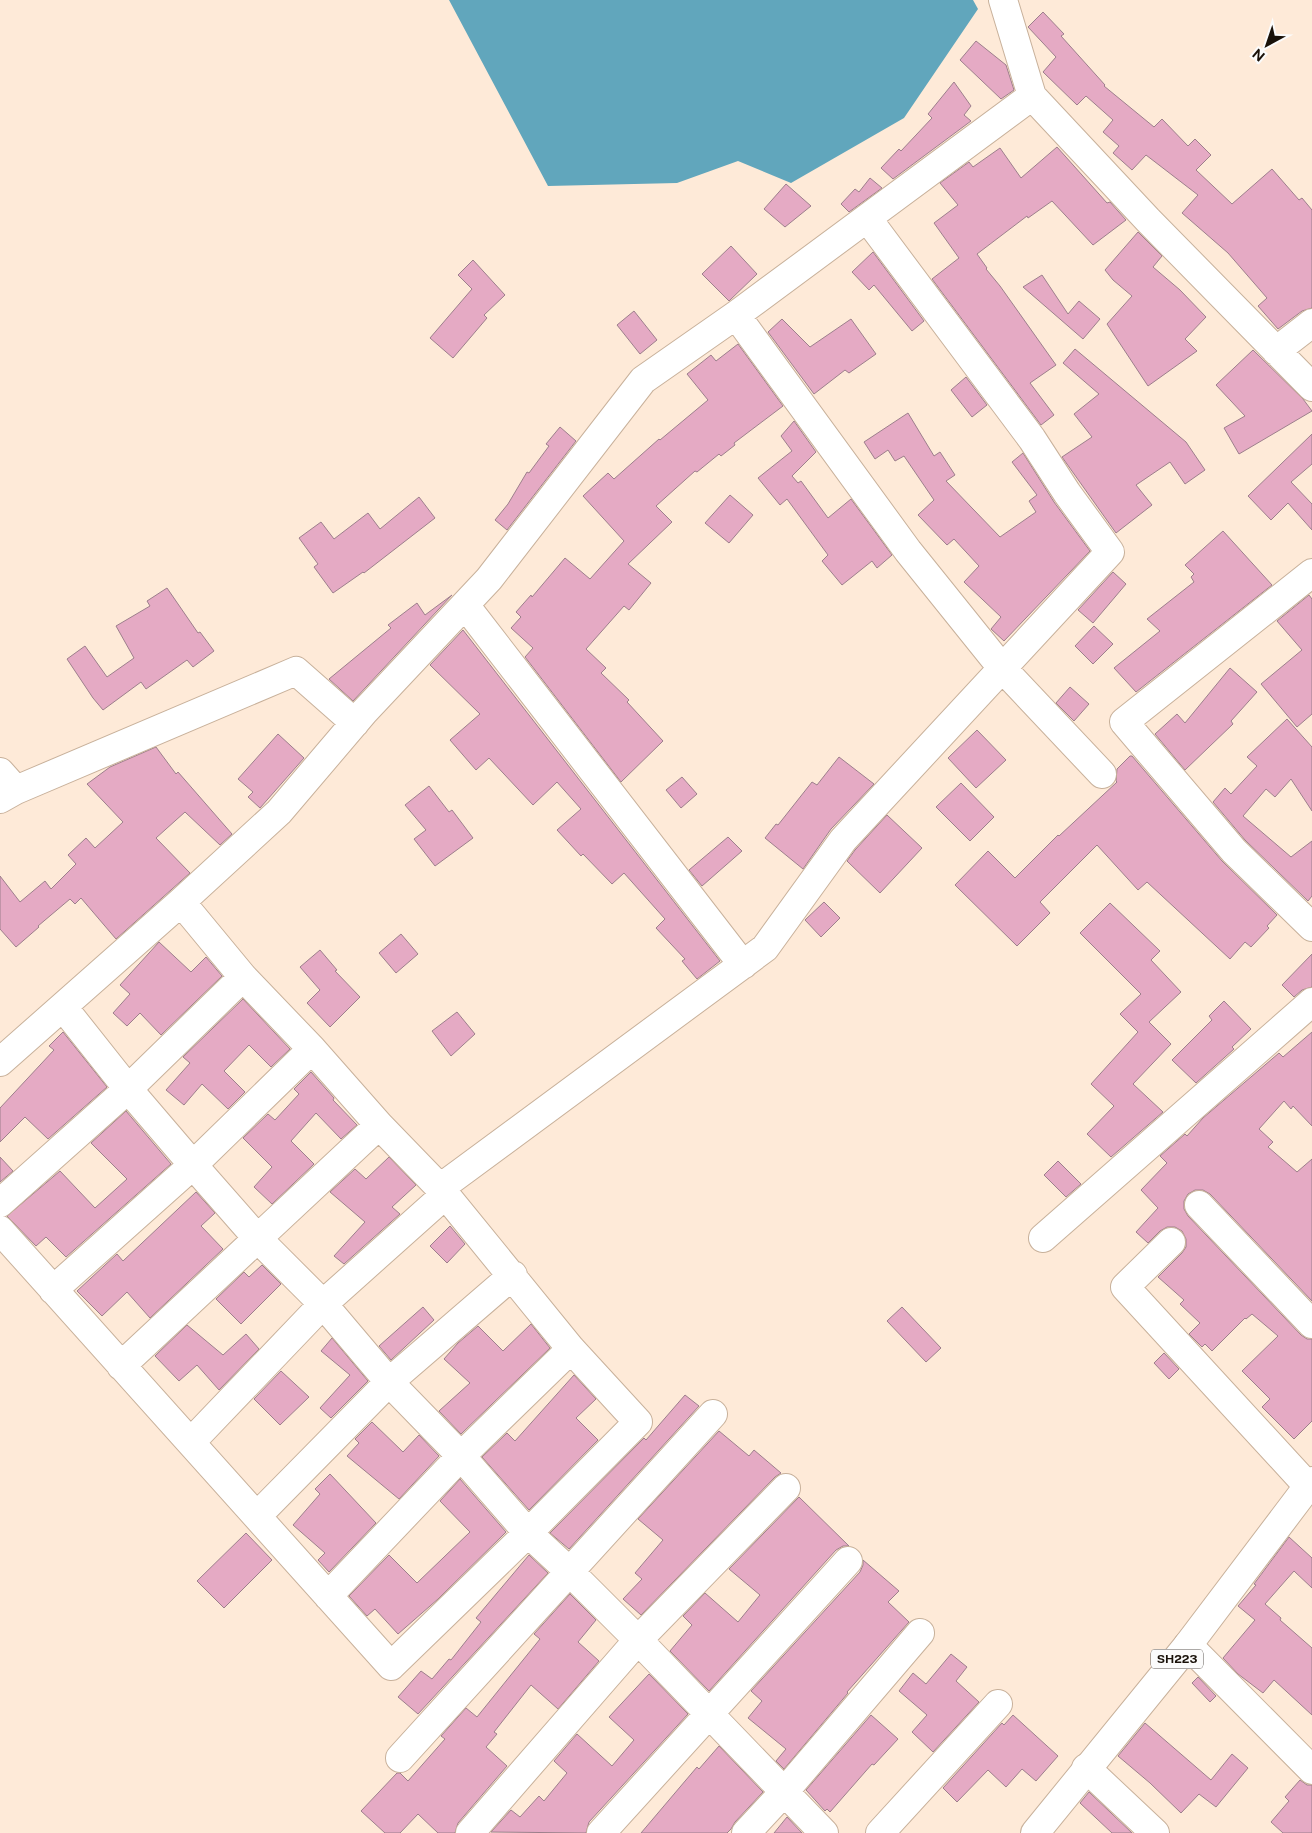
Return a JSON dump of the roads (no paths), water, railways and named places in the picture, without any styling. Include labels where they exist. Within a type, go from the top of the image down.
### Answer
[{"type":"street","points":[[1003,0],[1032,96],[1148,220],[1312,387]]},
{"type":"street","points":[[0,1062],[181,902],[279,812],[355,723],[488,579],[643,380],[736,315],[1032,96]]},
{"type":"street","points":[[191,1442],[324,1304],[443,1191],[765,948],[843,840],[1110,552],[1067,493],[1032,439],[867,218]]},
{"type":"street","points":[[736,315],[908,550],[1002,668],[1102,774]]},
{"type":"street","points":[[1276,351],[1312,324]]},
{"type":"street","points":[[1312,573],[1124,722],[1234,851],[1312,927]]},
{"type":"street","points":[[465,605],[743,965]]},
{"type":"street","points":[[5,787],[296,671],[355,723]]},
{"type":"street","points":[[0,1230],[391,1666],[528,1533],[638,1422],[571,1348],[443,1191],[379,1125],[243,977],[181,902]]},
{"type":"street","points":[[0,1204],[128,1089],[243,977]]},
{"type":"street","points":[[1043,1238],[1312,1002]]},
{"type":"street","points":[[63,1007],[128,1089],[258,1239],[324,1304],[389,1382],[461,1456],[528,1533],[638,1640],[709,1716],[785,1791],[824,1833]]},
{"type":"street","points":[[53,1290],[193,1165],[312,1050]]},
{"type":"street","points":[[121,1366],[379,1125]]},
{"type":"street","points":[[1198,1204],[1312,1324]]},
{"type":"street","points":[[1171,1242],[1125,1287],[1310,1484]]},
{"type":"street","points":[[256,1516],[389,1382],[513,1275]]},
{"type":"street","points":[[328,1596],[461,1456],[571,1348]]},
{"type":"street","points":[[400,1758],[713,1414]]},
{"type":"street","name":"SH223","points":[[1035,1833],[1188,1645],[1310,1484]]},
{"type":"street","points":[[470,1833],[638,1640],[786,1488]]},
{"type":"street","points":[[602,1833],[848,1561]]},
{"type":"street","points":[[746,1833],[785,1791],[920,1633]]},
{"type":"street","points":[[1188,1645],[1312,1770]]},
{"type":"street","points":[[880,1833],[998,1704]]},
{"type":"street","points":[[1086,1768],[1155,1833]]},
{"type":"water","points":[[449,0],[973,0],[978,9],[904,118],[791,183],[738,161],[677,183],[548,186]]}]
